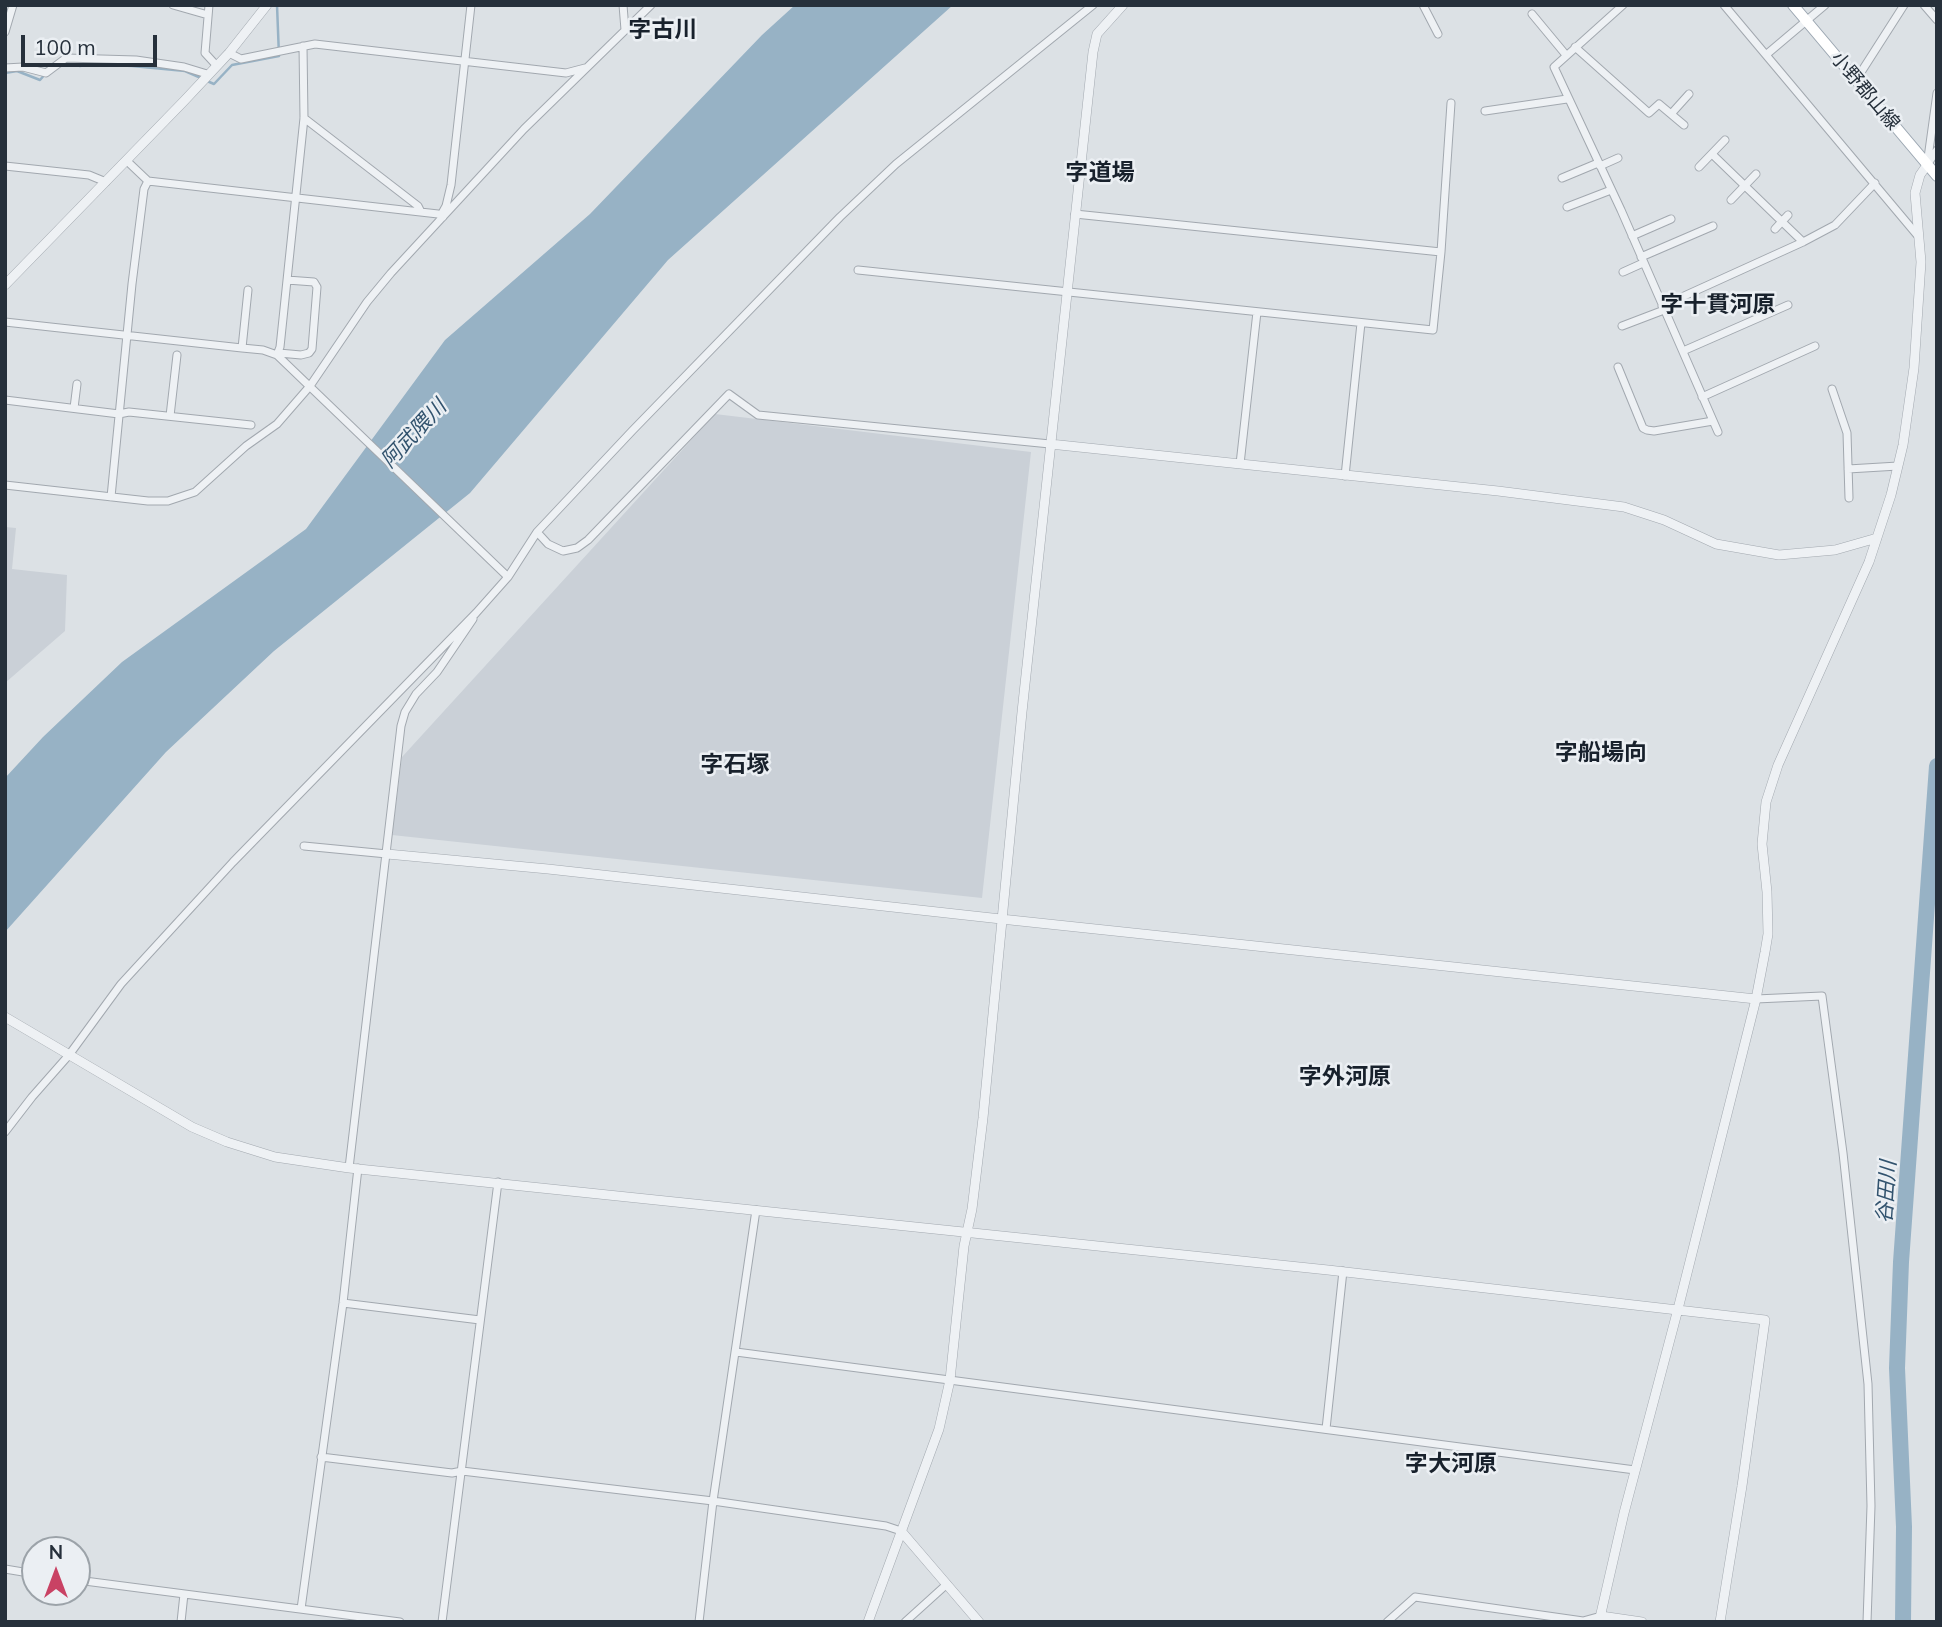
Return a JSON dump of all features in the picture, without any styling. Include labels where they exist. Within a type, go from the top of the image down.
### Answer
[{"type":"main road","name":"小野郡山線","points":[[1793,5],[1933,172]]},
{"type":"street","points":[[5,32],[13,5]]},
{"type":"street","points":[[173,5],[208,16]]},
{"type":"street","points":[[209,5],[205,53],[216,65]]},
{"type":"street","points":[[5,285],[229,53],[267,5]]},
{"type":"street","points":[[442,216],[451,185],[471,5]]},
{"type":"street","points":[[624,5],[622,15],[625,30]]},
{"type":"street","points":[[5,485],[168,501],[195,492],[246,446],[277,424],[310,386],[367,302],[442,216],[524,129],[651,5]]},
{"type":"street","points":[[5,1132],[64,1053],[121,984],[233,862],[509,577],[537,532],[831,227],[887,173],[1093,5]]},
{"type":"street","points":[[868,1622],[939,1429],[950,1380],[998,980],[1001,919],[1050,444],[1097,34],[1123,5]]},
{"type":"street","points":[[1423,5],[1438,34]]},
{"type":"street","points":[[1623,5],[1554,66],[1718,432]]},
{"type":"street","points":[[1724,5],[1918,236]]},
{"type":"street","points":[[1767,54],[1825,5]]},
{"type":"street","points":[[1856,80],[1904,5]]},
{"type":"street","points":[[1927,6],[1937,20]]},
{"type":"street","points":[[1532,13],[1566,55]]},
{"type":"street","points":[[229,53],[241,58],[303,46],[323,45],[566,73],[585,68]]},
{"type":"street","points":[[278,354],[304,118],[303,46]]},
{"type":"street","points":[[1575,47],[1649,113],[1660,104],[1684,125]]},
{"type":"street","points":[[5,68],[23,67],[46,73],[66,58],[122,60],[184,67],[207,74]]},
{"type":"street","points":[[1933,172],[1937,93]]},
{"type":"street","points":[[1671,114],[1689,94]]},
{"type":"street","points":[[1485,111],[1567,99]]},
{"type":"street","points":[[858,270],[1433,330],[1451,103]]},
{"type":"street","points":[[304,118],[418,206],[421,212]]},
{"type":"street","points":[[1699,167],[1724,141]]},
{"type":"street","points":[[1933,172],[1937,150]]},
{"type":"street","points":[[1712,154],[1803,242]]},
{"type":"street","points":[[1562,178],[1618,158]]},
{"type":"street","points":[[127,161],[148,181],[442,216]]},
{"type":"street","points":[[5,166],[89,175],[106,182]]},
{"type":"street","points":[[1600,1619],[1635,1470],[1756,999],[1768,934],[1762,844],[1766,802],[1778,765],[1877,538],[1898,466],[1914,368],[1921,262],[1915,193],[1920,175],[1933,172]]},
{"type":"street","points":[[1731,200],[1756,174]]},
{"type":"street","points":[[111,497],[144,189],[148,181]]},
{"type":"street","points":[[1622,326],[1835,225],[1875,183]]},
{"type":"street","points":[[1567,207],[1611,190]]},
{"type":"street","points":[[1075,214],[1441,252]]},
{"type":"street","points":[[1775,229],[1788,215]]},
{"type":"street","points":[[1632,236],[1671,219]]},
{"type":"street","points":[[1623,272],[1713,226]]},
{"type":"street","points":[[5,322],[301,355],[312,349],[317,287],[314,282],[287,279]]},
{"type":"street","points":[[242,348],[248,290]]},
{"type":"street","points":[[1683,352],[1788,305]]},
{"type":"street","points":[[1240,464],[1257,312]]},
{"type":"street","points":[[1345,476],[1360,323]]},
{"type":"street","points":[[1702,397],[1815,346]]},
{"type":"street","points":[[278,354],[317,396],[509,577]]},
{"type":"street","points":[[170,416],[177,355]]},
{"type":"street","points":[[1618,367],[1643,428],[1654,431],[1713,421]]},
{"type":"street","points":[[74,408],[77,384]]},
{"type":"street","points":[[1832,389],[1847,433],[1849,498]]},
{"type":"street","points":[[537,532],[548,544],[563,551],[577,548],[588,540],[729,394],[758,415],[1499,491],[1624,507],[1664,520],[1716,544],[1779,555],[1835,550],[1877,538]]},
{"type":"street","points":[[5,400],[119,414],[129,412],[251,425]]},
{"type":"street","points":[[1848,469],[1898,466]]},
{"type":"street","points":[[301,1609],[343,1303],[374,943],[387,854],[396,757],[405,712],[416,694],[437,672],[469,628],[476,612]]},
{"type":"street","points":[[304,846],[548,869],[1756,999],[1822,996],[1843,1153],[1868,1384],[1871,1506],[1867,1622]]},
{"type":"street","points":[[5,1017],[192,1127],[275,1157],[353,1168],[1343,1271],[1765,1320],[1720,1622]]},
{"type":"street","points":[[442,1622],[498,1182]]},
{"type":"street","points":[[699,1622],[713,1501],[756,1209]]},
{"type":"street","points":[[1326,1429],[1343,1271]]},
{"type":"street","points":[[343,1303],[480,1320]]},
{"type":"street","points":[[736,1352],[1635,1470]]},
{"type":"street","points":[[321,1457],[713,1501],[886,1526],[901,1531],[979,1622]]},
{"type":"street","points":[[91,1582],[400,1622]]},
{"type":"street","points":[[905,1622],[947,1584]]},
{"type":"street","points":[[181,1622],[184,1594]]},
{"type":"street","points":[[1387,1622],[1415,1597],[1583,1621],[1600,1619],[1642,1622]]},
{"type":"shaded area","points":[[715,414],[1031,452],[982,898],[392,835],[402,757]]},
{"type":"shaded area","points":[[5,527],[16,528],[12,569],[67,575],[65,631],[5,683]]},
{"type":"water","name":"阿武隈川","points":[[795,5],[953,5],[668,260],[470,493],[274,651],[166,752],[5,932],[5,778],[43,737],[122,662],[306,529],[445,340],[590,214],[762,35]]},
{"type":"waterway","points":[[207,81],[214,84],[232,65],[279,56],[277,5]]},
{"type":"waterway","points":[[63,63],[185,71],[201,78]]},
{"type":"waterway","points":[[5,73],[17,71],[40,80],[46,73]]},
{"type":"waterway","name":"谷田川","points":[[1903,1622],[1904,1527],[1897,1368],[1901,1262],[1937,766]]},
{"type":"district","name":"字古川","points":[[663,30]]},
{"type":"district","name":"字道場","points":[[1100,173]]},
{"type":"district","name":"字十貫河原","points":[[1718,305]]},
{"type":"district","name":"字船場向","points":[[1601,753]]},
{"type":"district","name":"字石塚","points":[[735,765]]},
{"type":"district","name":"字外河原","points":[[1345,1077]]},
{"type":"district","name":"字大河原","points":[[1451,1464]]}]
